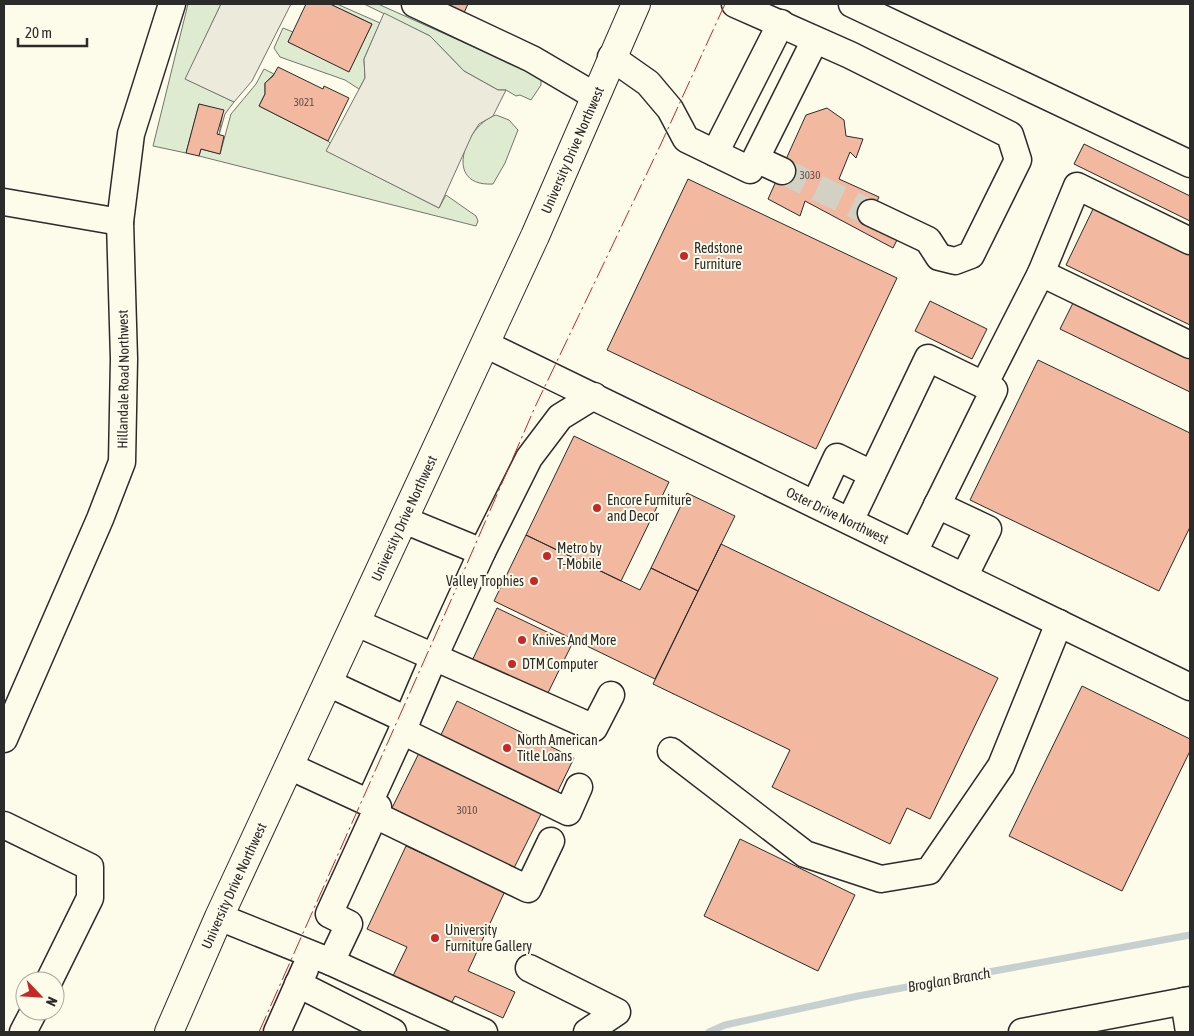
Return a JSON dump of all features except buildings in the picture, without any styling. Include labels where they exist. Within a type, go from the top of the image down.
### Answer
[{"type":"highway","name":"University Drive Northwest","points":[[169,1032],[219,917],[486,344],[636,4]]},
{"type":"street","name":"Hillandale Road Northwest","points":[[4,739],[92,538],[122,462],[124,359],[120,222],[131,134],[172,4]]},
{"type":"street","points":[[416,4],[532,60],[595,96]]},
{"type":"street","points":[[735,4],[850,55],[1010,135],[1018,160],[971,255],[955,261],[939,257],[928,240],[871,213]]},
{"type":"street","points":[[852,4],[1190,164]]},
{"type":"street","points":[[715,153],[781,23]]},
{"type":"street","points":[[611,57],[648,83],[670,109],[686,139],[750,170],[815,40]]},
{"type":"street","points":[[756,159],[782,171]]},
{"type":"street","points":[[984,385],[1041,273],[1077,186],[1190,241]]},
{"type":"street","points":[[4,202],[120,222]]},
{"type":"street","points":[[1041,273],[1190,345]]},
{"type":"street","name":"Oster Drive Northwest","points":[[486,344],[1190,687]]},
{"type":"street","points":[[850,521],[928,358],[984,385],[994,390],[914,552]]},
{"type":"street","points":[[278,1032],[298,984],[349,924],[329,914],[404,725],[482,552],[529,458],[560,417],[594,396]]},
{"type":"street","points":[[815,504],[837,457],[872,474]]},
{"type":"street","points":[[937,505],[988,529],[964,576]]},
{"type":"street","points":[[404,520],[482,552]]},
{"type":"street","points":[[357,622],[594,728],[611,695]]},
{"type":"street","points":[[671,751],[805,854],[881,879],[929,871],[1001,766],[1059,623]]},
{"type":"street","points":[[328,683],[568,812],[579,787]]},
{"type":"street","points":[[289,766],[528,889],[551,841]]},
{"type":"street","points":[[4,825],[90,867],[90,898],[54,971]]},
{"type":"street","points":[[219,917],[321,958],[484,1032]]},
{"type":"street","points":[[528,968],[617,1012],[587,1032]]},
{"type":"street","points":[[298,984],[393,1032]]},
{"type":"street","points":[[1022,1032],[1187,1001],[1189,1032]]},
{"type":"green space","points":[[188,4],[221,4],[186,79],[234,102],[225,114],[219,135],[223,111],[199,104],[186,153],[153,146]]},
{"type":"green space","points":[[330,4],[337,4],[380,23],[364,59],[365,78],[359,89],[345,80],[280,57],[274,48],[283,28],[293,32],[288,42],[349,71],[372,24]]},
{"type":"green space","points":[[364,4],[378,4],[541,77],[541,85],[531,100],[520,95],[516,96],[506,90],[498,90],[464,71],[430,36]]},
{"type":"green space","points":[[264,69],[274,74],[265,83],[265,94],[259,106],[328,141],[331,144],[327,151],[439,208],[446,195],[476,216],[478,221],[476,226],[199,156],[201,149],[220,154],[231,114],[256,84]]},
{"type":"green space","points":[[496,115],[509,120],[518,130],[505,163],[493,184],[477,182],[468,176],[463,166],[464,154],[475,130],[485,121]]},
{"type":"shaded area","points":[[221,4],[291,4],[252,81],[234,102],[185,79]]},
{"type":"shaded area","points":[[384,13],[430,36],[464,71],[498,90],[506,90],[493,116],[479,124],[472,135],[439,208],[326,151],[365,78],[364,59]]},
{"type":"waterway","name":"Broglan Branch","points":[[709,1032],[725,1025],[858,996],[1190,935]]},
{"type":"tunnel","points":[[782,171],[871,213]]},
{"type":"power","points":[[259,1032],[535,407],[660,146],[725,4]]},
{"type":"place","name":"Redstone Furniture","points":[[684,256]]},
{"type":"place","name":"Encore Furniture and Decor","points":[[597,508]]},
{"type":"place","name":"Metro by T-Mobile","points":[[547,556]]},
{"type":"place","name":"Valley Trophies","points":[[534,581]]},
{"type":"place","name":"Knives And More","points":[[522,640]]},
{"type":"place","name":"DTM Computer","points":[[512,664]]},
{"type":"place","name":"North American Title Loans","points":[[507,748]]},
{"type":"place","name":"University Furniture Gallery","points":[[435,938]]}]
